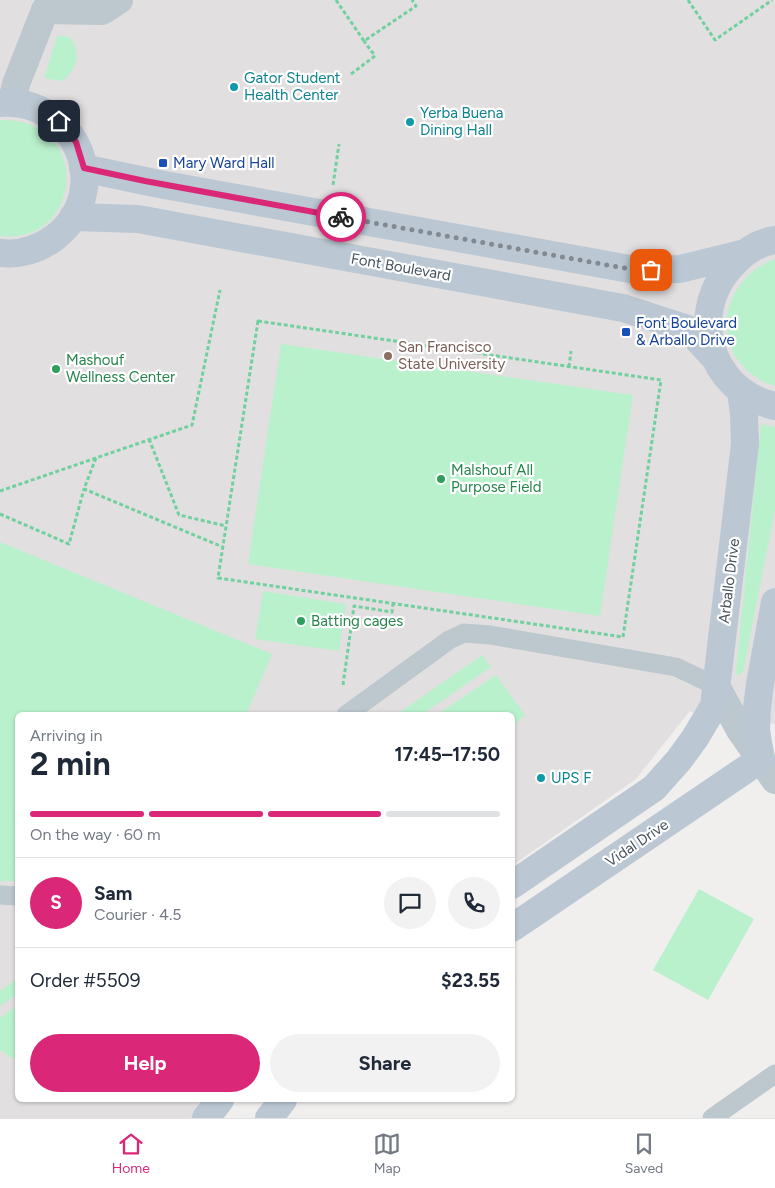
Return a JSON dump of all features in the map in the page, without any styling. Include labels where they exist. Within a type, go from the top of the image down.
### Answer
[{"type":"street","points":[[0,253],[9,254],[28,251],[46,244],[61,232],[73,217],[81,202],[84,168],[76,142],[59,121],[49,114],[37,108],[6,103],[16,84],[46,5],[102,11],[119,0]]},
{"type":"street","points":[[84,168],[145,181],[635,270],[680,269],[744,253]]},
{"type":"street","name":"Font Boulevard","points":[[73,217],[138,219],[623,308],[688,329],[714,357]]},
{"type":"street","points":[[775,240],[758,245],[744,253],[725,271],[710,300],[708,316],[708,334],[714,357],[723,372],[741,392],[762,403],[775,406]]},
{"type":"street","name":"Arballo Drive","points":[[716,686],[745,444],[741,392]]},
{"type":"street","points":[[768,769],[756,731],[760,684],[775,602]]},
{"type":"street","points":[[716,686],[740,730],[768,769]]},
{"type":"street","points":[[515,883],[654,788],[679,760],[695,738],[714,706],[716,686]]},
{"type":"street","name":"Vidal Drive","points":[[515,926],[768,769]]},
{"type":"street","points":[[206,1118],[218,1102]]},
{"type":"street","points":[[269,1118],[281,1102]]},
{"type":"lane","points":[[350,712],[449,640],[464,633],[490,635],[676,667],[716,686]]},
{"type":"lane","points":[[0,895],[15,896]]},
{"type":"lane","points":[[712,1118],[775,1074]]},
{"type":"path","points":[[336,0],[376,56],[351,74]]},
{"type":"path","points":[[364,41],[416,6],[412,0]]},
{"type":"path","points":[[688,0],[715,40],[772,0]]},
{"type":"path","points":[[332,192],[339,144]]},
{"type":"path","points":[[0,491],[192,425],[220,290]]},
{"type":"path","points":[[258,321],[569,367],[661,380],[623,637],[218,578],[258,321]]},
{"type":"path","points":[[569,367],[572,351]]},
{"type":"path","points":[[149,440],[179,515],[226,526]]},
{"type":"path","points":[[0,514],[69,544],[84,488],[96,458]]},
{"type":"path","points":[[84,488],[223,547]]},
{"type":"path","points":[[343,685],[354,606],[392,612],[393,604]]},
{"type":"shaded area","name":"San Francisco State University","points":[[0,0],[775,0],[775,724],[689,712],[636,779],[515,864],[515,712],[15,712],[15,1102],[200,1102],[191,1118],[0,1118]]},
{"type":"green space","points":[[57,36],[70,37],[74,43],[77,55],[71,72],[62,81],[44,78]]},
{"type":"green space","points":[[0,120],[30,125],[51,138],[63,158],[66,181],[61,203],[48,222],[28,234],[0,236]]},
{"type":"green space","points":[[775,259],[775,386],[753,375],[738,361],[729,343],[727,324],[730,304],[739,286],[754,270]]},
{"type":"green space","name":"Malshouf All Purpose Field","points":[[281,344],[633,395],[600,616],[248,564]]},
{"type":"green space","points":[[761,424],[775,427],[775,510],[743,672],[738,676],[736,672]]},
{"type":"green space","points":[[0,542],[272,654],[247,712],[15,712],[15,881],[0,881]]},
{"type":"green space","name":"Batting cages","points":[[263,591],[346,604],[339,651],[255,639]]},
{"type":"green space","points":[[482,655],[491,667],[425,712],[400,712]]},
{"type":"green space","points":[[496,675],[525,715],[515,724],[515,712],[440,712]]},
{"type":"green space","points":[[699,889],[754,919],[708,1000],[653,970]]},
{"type":"green space","points":[[15,980],[15,995],[0,1006],[0,991]]},
{"type":"green space","points":[[15,1007],[15,1058],[0,1050],[0,1018]]},
{"type":"way so far","points":[[341,217],[635,270],[651,270]]},
{"type":"place","name":"Gator Student Health Center","points":[[234,87]]},
{"type":"place","name":"Yerba Buena Dining Hall","points":[[410,122]]},
{"type":"place","name":"Mary Ward Hall","points":[[163,163]]},
{"type":"place","name":"Font Boulevard & Arballo Drive","points":[[626,332]]},
{"type":"place","name":"San Francisco State University","points":[[388,356]]},
{"type":"place","name":"Mashouf Wellness Center","points":[[56,369]]},
{"type":"place","name":"Malshouf All Purpose Field","points":[[441,479]]},
{"type":"place","name":"Batting cages","points":[[301,621]]},
{"type":"place","name":"UPS F","points":[[541,778]]},
{"type":"route","points":[[59,121],[76,142],[84,168],[341,217]]}]
